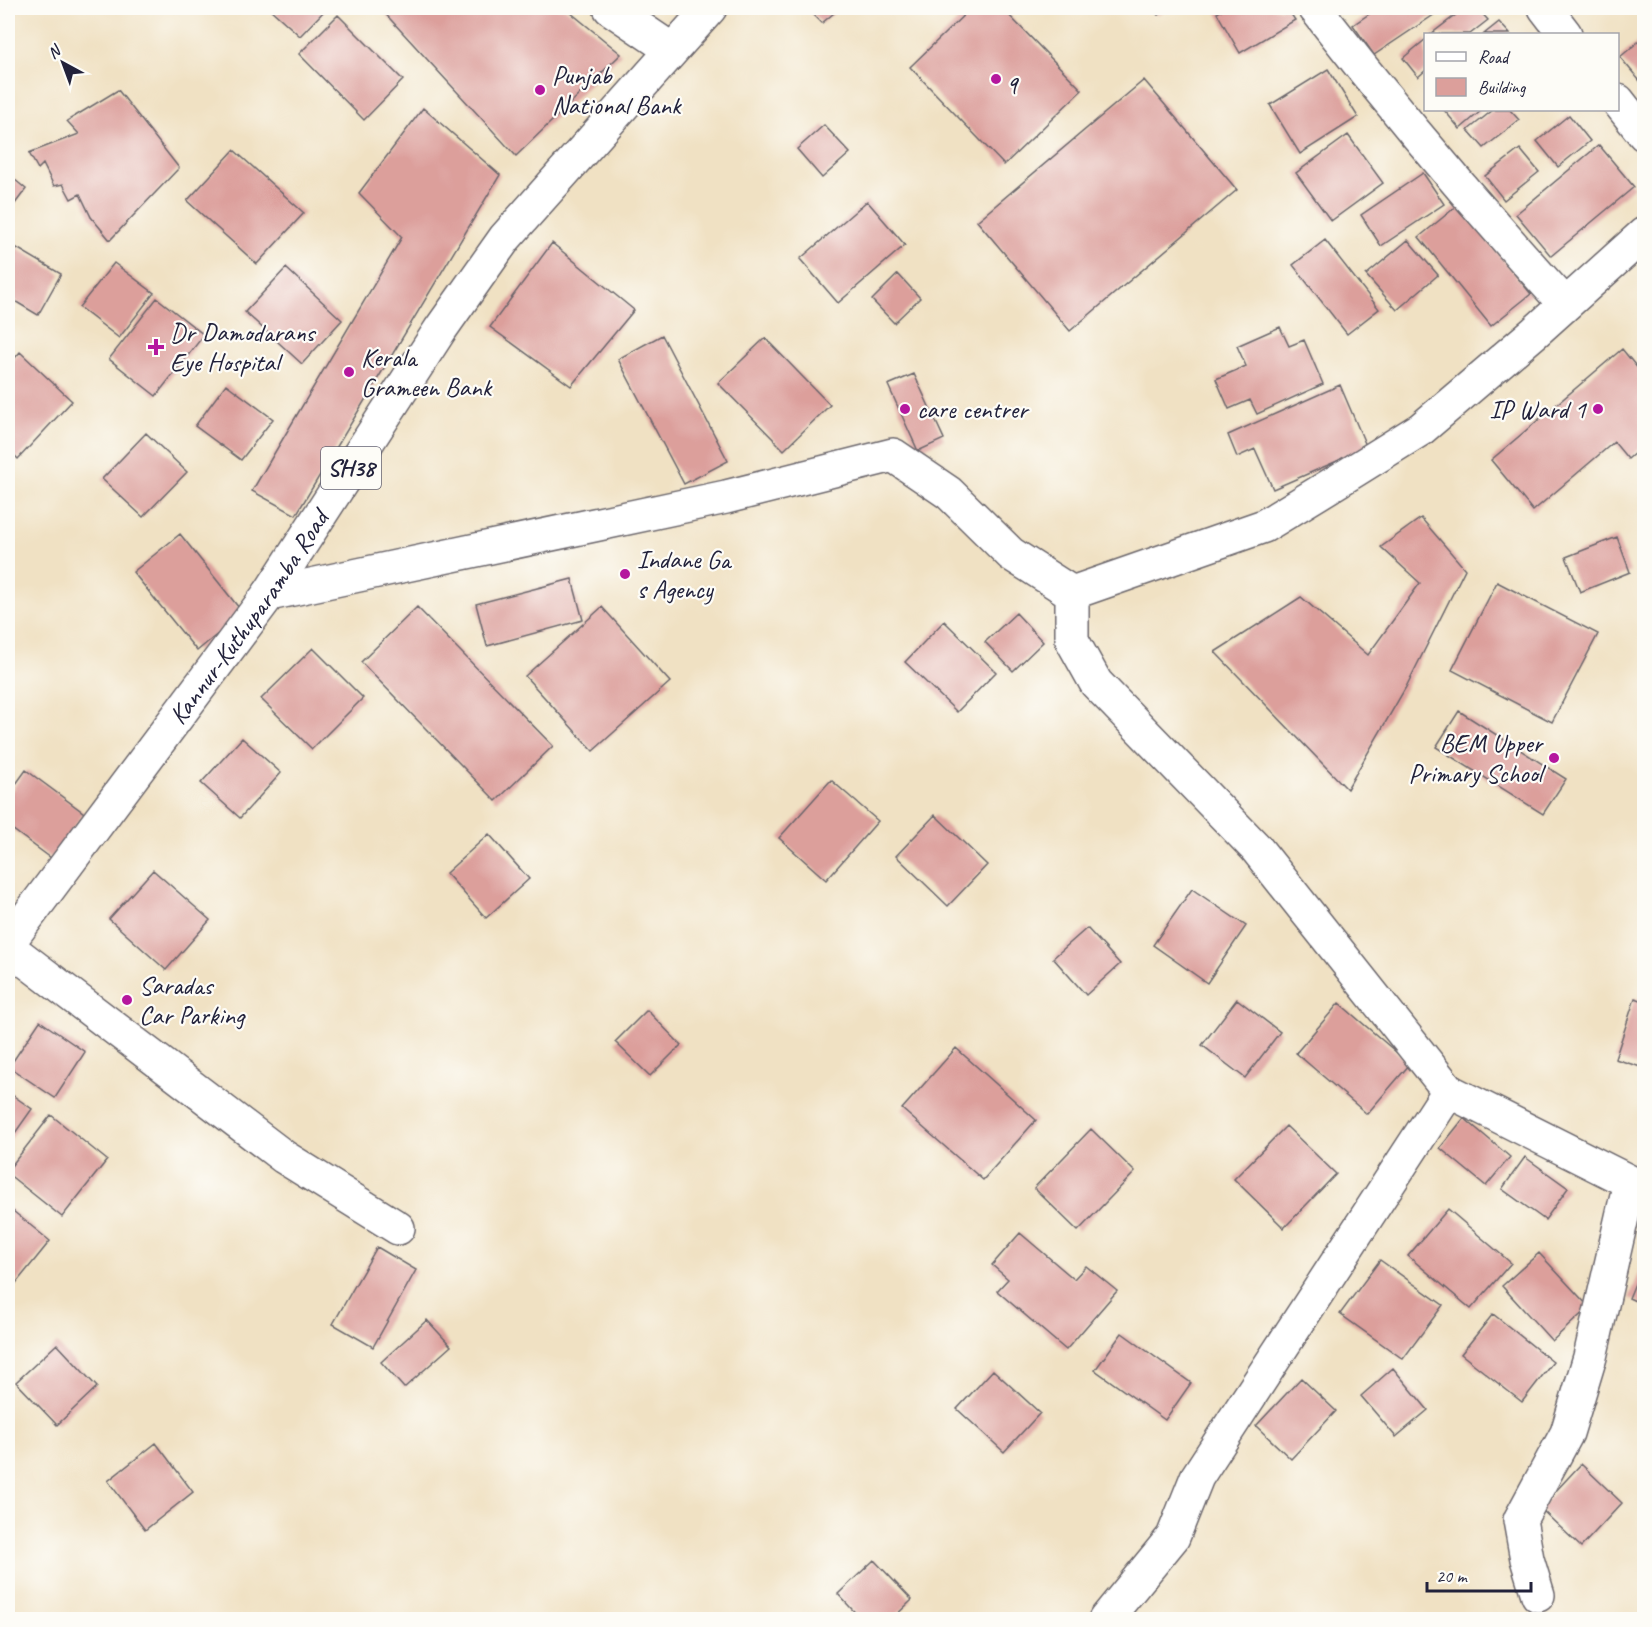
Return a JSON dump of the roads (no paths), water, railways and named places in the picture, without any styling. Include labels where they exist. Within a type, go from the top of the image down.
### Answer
[{"type":"street","points":[[610,8],[672,50]]},
{"type":"street","name":"Kannur-Kuthuparamba Road","points":[[8,945],[269,594],[440,330],[505,238],[710,8]]},
{"type":"street","points":[[1315,8],[1390,105],[1469,198],[1564,303]]},
{"type":"street","points":[[1545,8],[1564,33]]},
{"type":"street","points":[[1619,103],[1644,134]]},
{"type":"street","points":[[1072,593],[1264,526],[1421,429],[1535,332],[1564,303],[1644,234]]},
{"type":"street","points":[[269,594],[726,497],[893,455],[949,493],[1011,554],[1072,593]]},
{"type":"street","points":[[1072,593],[1072,640],[1096,683],[1256,848],[1449,1091],[1637,1186],[1567,1433],[1520,1520],[1527,1559],[1538,1595]]},
{"type":"street","points":[[8,945],[284,1157],[398,1228]]},
{"type":"street","points":[[1105,1620],[1173,1538],[1197,1477],[1449,1091]]},
{"type":"place","name":"q","points":[[996,79]]},
{"type":"place","name":"Punjab National Bank","points":[[540,90]]},
{"type":"place","name":"Dr Damodarans Eye Hospital","points":[[156,347]]},
{"type":"place","name":"Kerala Grameen Bank","points":[[349,372]]},
{"type":"place","name":"care centrer","points":[[905,409]]},
{"type":"place","name":"IP Ward 1","points":[[1598,409]]},
{"type":"place","name":"Indane Ga s Agency","points":[[625,574]]},
{"type":"place","name":"BEM Upper Primary School","points":[[1554,758]]},
{"type":"place","name":"Saradas Car Parking","points":[[127,1000]]}]
